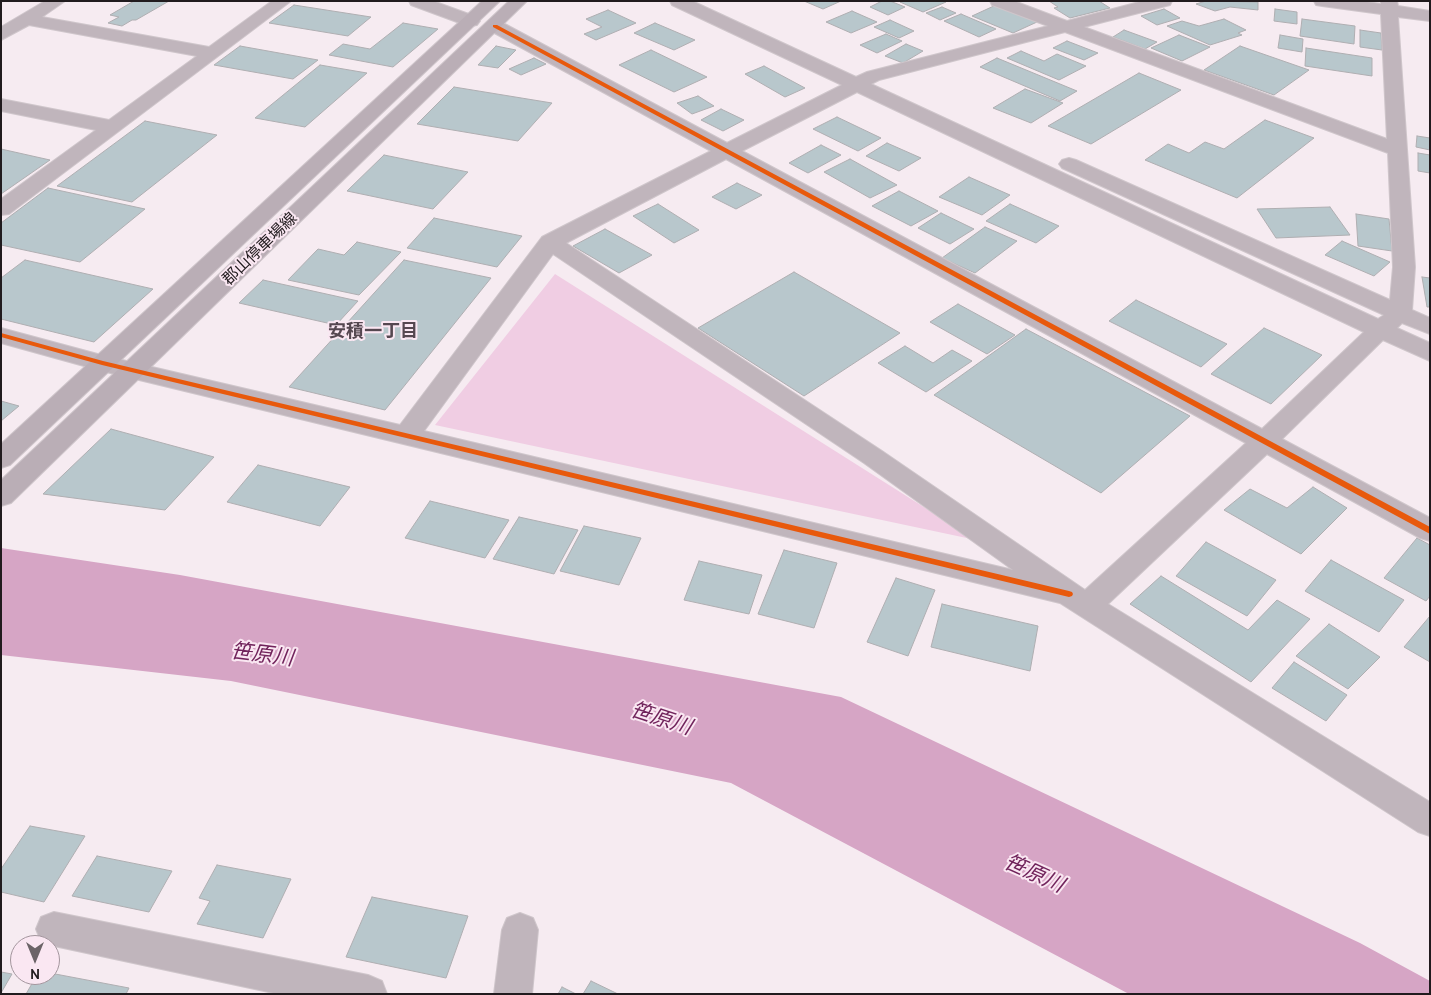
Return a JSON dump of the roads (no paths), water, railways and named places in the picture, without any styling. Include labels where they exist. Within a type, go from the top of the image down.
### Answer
[{"type":"main road","name":"郡山停車場線","points":[[1,459],[492,1]]},
{"type":"main road","name":"郡山停車場線","points":[[1,496],[519,1]]},
{"type":"street","points":[[1,35],[57,1]]},
{"type":"street","points":[[1,209],[283,1]]},
{"type":"street","points":[[417,1],[471,21]]},
{"type":"street","points":[[678,1],[1430,353]]},
{"type":"street","points":[[710,1],[1430,327]]},
{"type":"street","points":[[998,1],[1397,150]]},
{"type":"street","points":[[406,436],[550,242],[873,76],[1164,1]]},
{"type":"street","points":[[1322,1],[1390,6],[1430,16]]},
{"type":"street","points":[[1078,599],[1265,441],[1400,313],[1404,267],[1390,6]]},
{"type":"street","points":[[27,20],[213,53]]},
{"type":"street","points":[[495,26],[1430,531]]},
{"type":"street","points":[[1,105],[112,127]]},
{"type":"street","points":[[550,242],[873,457],[1078,599],[1430,821]]},
{"type":"street","points":[[1,335],[102,363],[1078,599]]},
{"type":"street","points":[[54,929],[368,994]]},
{"type":"street","points":[[513,994],[520,930]]},
{"type":"water","name":"笹原川","points":[[1,548],[180,575],[841,697],[1360,943],[1430,981],[1430,994],[1129,994],[731,783],[231,681],[1,655]]},
{"type":"district","name":"安積一丁目","points":[[373,332]]}]
